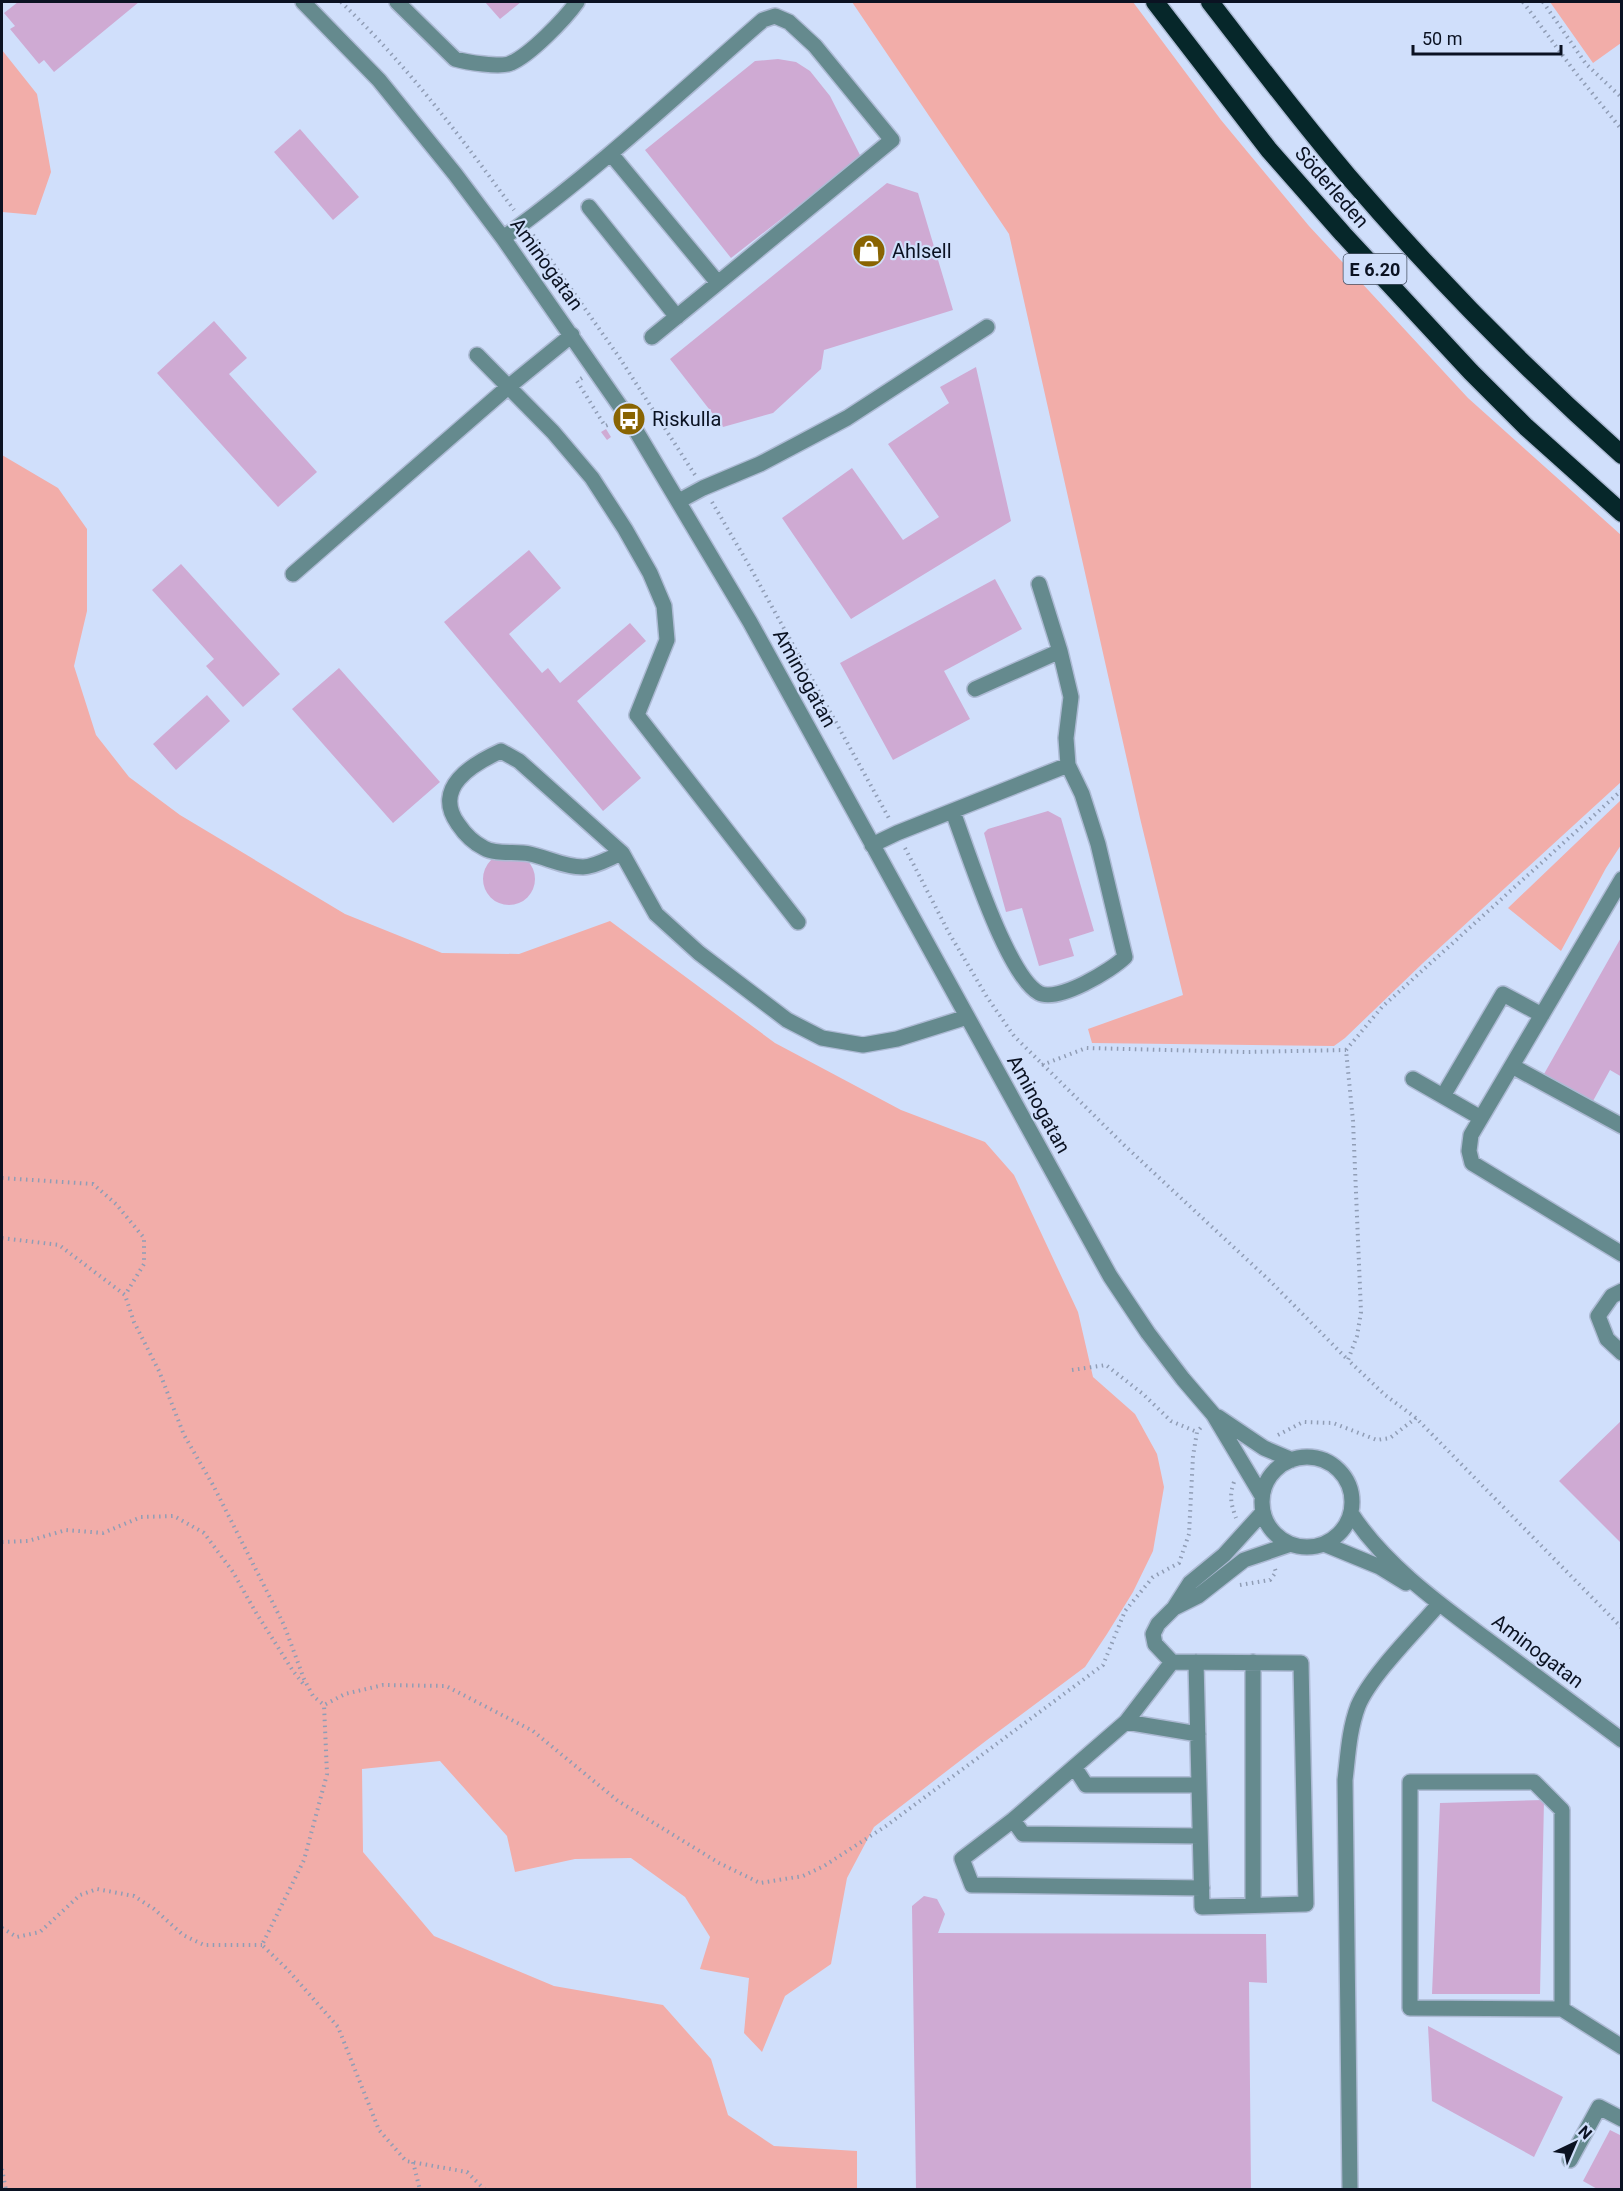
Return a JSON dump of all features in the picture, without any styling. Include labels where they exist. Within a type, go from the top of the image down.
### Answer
[{"type":"highway","name":"Söderleden","points":[[1155,2],[1269,150],[1343,234],[1471,372],[1526,427],[1622,513]]},
{"type":"highway","name":"Söderleden","points":[[1210,2],[1348,176],[1460,300],[1557,398],[1622,455]]},
{"type":"street","name":"Aminogatan","points":[[303,2],[380,80],[455,174],[572,335],[629,419],[750,622],[1110,1276],[1148,1333],[1213,1414],[1262,1496],[1263,1512],[1270,1528],[1276,1535],[1291,1544],[1307,1547],[1324,1544],[1380,1567],[1435,1600]]},
{"type":"street","points":[[397,2],[455,59],[467,63],[510,64],[544,39],[577,2]]},
{"type":"street","points":[[503,238],[611,153],[764,20],[775,16],[789,22],[815,46],[892,140],[652,337]]},
{"type":"street","points":[[611,153],[718,283]]},
{"type":"street","points":[[589,207],[676,317]]},
{"type":"street","points":[[679,501],[703,488],[760,464],[847,418],[987,327]]},
{"type":"street","points":[[293,574],[507,387],[572,335]]},
{"type":"street","points":[[477,355],[553,432],[592,478],[626,529],[650,573],[664,606],[667,640],[637,715],[798,922]]},
{"type":"street","points":[[953,812],[1007,952],[1025,981],[1039,993],[1048,995],[1072,989],[1102,974],[1125,957],[1098,844],[1082,794],[1068,765],[1066,738],[1071,697],[1060,651],[1039,584]]},
{"type":"street","points":[[975,689],[1060,651]]},
{"type":"street","points":[[622,853],[586,867],[562,865],[530,854],[486,850],[464,833],[450,813],[450,796],[466,770],[480,760],[501,751],[519,761],[622,853],[656,914],[673,930],[699,953],[787,1020],[822,1038],[863,1045],[897,1039],[967,1017]]},
{"type":"street","points":[[872,845],[1068,765]]},
{"type":"street","points":[[1622,879],[1471,1135],[1469,1151],[1472,1163],[1622,1254]]},
{"type":"street","points":[[1443,1096],[1503,994],[1542,1015]]},
{"type":"street","points":[[1512,1066],[1622,1126]]},
{"type":"street","points":[[1413,1079],[1481,1118]]},
{"type":"street","points":[[1622,1291],[1612,1296],[1598,1316],[1607,1339],[1622,1353]]},
{"type":"street","name":"Aminogatan","points":[[1213,1414],[1264,1448],[1292,1460],[1303,1457],[1324,1460],[1341,1473],[1351,1492],[1351,1513],[1358,1525],[1391,1560],[1435,1600],[1622,1740]]},
{"type":"street","points":[[1262,1496],[1269,1477],[1283,1464],[1292,1460]]},
{"type":"street","points":[[1196,1662],[1202,1907],[1306,1904],[1301,1663],[1253,1662],[1196,1662],[1172,1662],[1155,1644],[1153,1634],[1158,1624],[1174,1608],[1190,1583],[1224,1555],[1263,1512]]},
{"type":"street","points":[[1324,1544],[1341,1532],[1351,1513]]},
{"type":"street","points":[[1174,1608],[1198,1596],[1244,1560],[1291,1544]]},
{"type":"street","points":[[1350,2190],[1345,1780],[1351,1727],[1359,1704],[1373,1682],[1435,1600]]},
{"type":"street","points":[[1172,1662],[1126,1722],[1013,1820],[962,1859],[972,1885],[1202,1888]]},
{"type":"street","points":[[1253,1662],[1253,1905]]},
{"type":"street","points":[[1126,1722],[1198,1734]]},
{"type":"street","points":[[1075,1768],[1086,1785],[1199,1785]]},
{"type":"street","points":[[1562,2009],[1562,1810],[1534,1782],[1410,1782],[1410,2008],[1562,2009],[1622,2047]]},
{"type":"street","points":[[1013,1820],[1023,1834],[1200,1836]]},
{"type":"street","points":[[1570,2160],[1599,2108],[1622,2119]]},
{"type":"path","points":[[341,2],[390,52],[474,155],[619,357],[703,488],[750,567],[897,833],[949,933],[987,997],[1014,1036],[1190,1207],[1270,1281],[1348,1360],[1385,1395],[1416,1418],[1622,1628]]},
{"type":"path","points":[[1523,2],[1622,130]]},
{"type":"path","points":[[1543,2],[1586,64],[1622,98]]},
{"type":"path","points":[[1348,1360],[1357,1336],[1361,1311],[1353,1121],[1346,1050],[1382,1007],[1622,790]]},
{"type":"path","points":[[1042,1065],[1086,1048],[1248,1052],[1346,1050]]},
{"type":"path","points":[[2,1178],[93,1184],[116,1204],[144,1238],[144,1264],[125,1295]]},
{"type":"path","points":[[2,1238],[59,1245],[125,1295],[134,1322],[159,1371],[184,1435],[213,1485],[284,1625],[304,1679],[314,1696]]},
{"type":"path","points":[[1072,1370],[1106,1365],[1143,1394],[1171,1421],[1197,1432]]},
{"type":"path","points":[[324,1705],[345,1694],[383,1684],[446,1686],[532,1731],[618,1801],[719,1863],[760,1882],[803,1876],[824,1866],[886,1826],[1103,1665],[1125,1611],[1153,1577],[1179,1563],[1189,1534],[1193,1456],[1197,1432],[1213,1414]]},
{"type":"path","points":[[2,1542],[28,1541],[66,1530],[103,1533],[141,1517],[174,1516],[204,1533],[233,1572],[293,1671],[324,1705],[327,1774],[304,1860],[262,1946]]},
{"type":"path","points":[[2,1928],[17,1937],[40,1932],[80,1895],[97,1889],[134,1896],[154,1909],[183,1935],[204,1945],[262,1946],[288,1970],[338,2027],[379,2130],[406,2161],[467,2172],[485,2190]]},
{"type":"path","points":[[413,2162],[420,2190]]},
{"type":"path","points":[[2,2169],[6,2190]]},
{"type":"shaded area","points":[[852,2],[1133,2],[1221,120],[1309,226],[1468,398],[1621,535],[1621,782],[1334,1046],[1092,1043],[1088,1029],[1183,995],[1140,818],[1009,234]]},
{"type":"shaded area","points":[[1550,2],[1621,2],[1621,43],[1593,63]]},
{"type":"shaded area","points":[[2,50],[37,94],[51,172],[36,215],[2,212]]},
{"type":"shaded area","points":[[2,455],[58,488],[87,529],[87,611],[74,666],[96,735],[129,777],[180,815],[345,914],[442,953],[519,954],[610,921],[775,1043],[901,1110],[985,1142],[1014,1175],[1078,1312],[1093,1377],[1135,1414],[1157,1454],[1164,1487],[1153,1551],[1133,1592],[1107,1634],[1085,1667],[874,1827],[847,1878],[831,1964],[785,1996],[762,2052],[744,2033],[749,1978],[700,1969],[710,1937],[685,1897],[631,1858],[575,1859],[515,1872],[507,1836],[440,1761],[362,1769],[363,1852],[434,1936],[554,1986],[663,2005],[711,2059],[728,2115],[774,2146],[857,2151],[857,2189],[2,2189]]},
{"type":"shaded area","points":[[1621,800],[1621,845],[1561,951],[1508,908]]},
{"type":"building","points":[[18,2],[139,2],[54,72],[44,60],[39,64],[10,29],[15,26],[4,13]]},
{"type":"building","points":[[485,2],[521,2],[500,19]]},
{"type":"building","points":[[778,59],[796,62],[810,71],[830,96],[861,157],[731,258],[645,150],[755,61]]},
{"type":"building","points":[[300,129],[359,197],[333,220],[274,152]]},
{"type":"building","name":"Ahlsell","points":[[887,183],[918,193],[953,310],[824,350],[821,369],[773,413],[723,427],[670,359]]},
{"type":"building","points":[[214,321],[247,358],[229,374],[317,472],[278,507],[157,373]]},
{"type":"building","points":[[976,367],[1011,521],[851,619],[782,518],[852,468],[903,540],[939,517],[888,444],[949,403],[940,387]]},
{"type":"building","points":[[606,429],[611,437],[607,440],[601,432]]},
{"type":"building","points":[[529,550],[561,588],[509,634],[542,673],[548,668],[560,683],[630,623],[646,641],[577,701],[641,778],[603,811],[444,622]]},
{"type":"building","points":[[181,564],[280,674],[243,707],[206,666],[214,659],[152,590]]},
{"type":"building","points":[[995,579],[1022,629],[944,671],[970,719],[893,760],[840,663]]},
{"type":"building","points":[[339,668],[440,782],[393,823],[292,709]]},
{"type":"building","points":[[207,695],[230,721],[176,770],[153,744]]},
{"type":"building","points":[[1048,811],[1061,818],[1094,931],[1069,939],[1074,956],[1039,966],[1022,908],[1006,912],[984,833],[988,829]]},
{"type":"building","points":[[509,853],[519,855],[527,861],[533,869],[535,879],[533,889],[527,897],[519,903],[509,905],[499,903],[491,897],[485,889],[483,879],[485,869],[491,861],[499,855]]},
{"type":"building","points":[[1622,936],[1622,1077],[1610,1070],[1593,1101],[1544,1074]]},
{"type":"building","points":[[1622,1420],[1622,1544],[1559,1481]]},
{"type":"building","points":[[1544,1800],[1540,1994],[1432,1994],[1440,1803]]},
{"type":"building","points":[[924,1896],[937,1899],[945,1914],[938,1933],[1266,1934],[1267,1983],[1249,1982],[1251,2190],[916,2190],[912,1906]]},
{"type":"building","points":[[1428,2026],[1563,2097],[1534,2157],[1432,2101]]},
{"type":"building","points":[[1610,2130],[1622,2136],[1622,2190],[1599,2190],[1583,2181]]},
{"type":"place","name":"Ahlsell","points":[[869,251]]},
{"type":"place","name":"Riskulla","points":[[629,419]]}]
